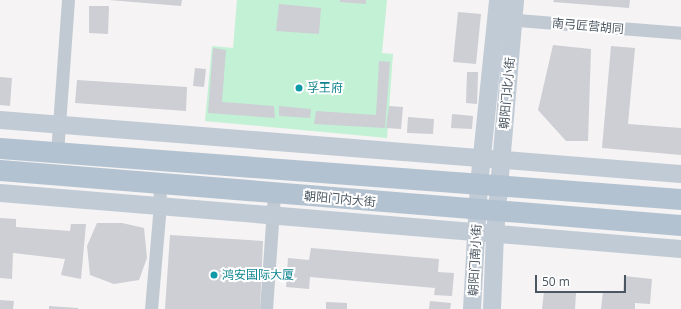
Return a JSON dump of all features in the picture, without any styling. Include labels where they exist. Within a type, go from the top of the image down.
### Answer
[{"type":"main road","name":"朝阳门内大街","points":[[0,148],[681,200]]},
{"type":"main road","name":"朝阳门内大街","points":[[0,170],[159,182],[274,194],[681,225]]},
{"type":"street","points":[[57,153],[68,0]]},
{"type":"street","name":"朝阳门北小街","points":[[489,185],[502,159],[515,0]]},
{"type":"street","name":"朝阳门北小街","points":[[489,185],[482,157],[497,9]]},
{"type":"street","name":"南弓匠营胡同","points":[[497,9],[513,20],[681,33]]},
{"type":"street","points":[[0,120],[482,157],[681,174]]},
{"type":"street","points":[[151,309],[160,205],[159,182]]},
{"type":"street","points":[[487,211],[489,185]]},
{"type":"street","name":"朝阳门内大街","points":[[0,193],[681,249]]},
{"type":"street","points":[[266,309],[274,194]]},
{"type":"street","name":"朝阳门南小街","points":[[472,309],[476,232],[487,211]]},
{"type":"street","name":"朝阳门南小街","points":[[487,211],[495,234],[492,309]]},
{"type":"green space","name":"孚王府","points":[[237,0],[387,0],[382,53],[393,54],[387,138],[205,121],[212,46],[233,48]]},
{"type":"building","points":[[109,0],[182,0],[181,6]]},
{"type":"building","points":[[340,0],[366,0],[366,4],[340,2]]},
{"type":"building","points":[[554,0],[630,0],[629,8],[553,2]]},
{"type":"building","points":[[279,4],[321,8],[319,34],[276,31]]},
{"type":"building","points":[[89,6],[109,6],[108,34],[89,33]]},
{"type":"building","points":[[458,12],[481,14],[476,64],[453,62]]},
{"type":"building","points":[[553,45],[591,49],[588,141],[566,141],[538,110]]},
{"type":"building","points":[[611,46],[635,48],[628,124],[681,128],[681,155],[602,148]]},
{"type":"building","points":[[213,48],[226,50],[222,102],[274,106],[275,118],[208,113]]},
{"type":"building","points":[[379,61],[390,62],[385,128],[314,124],[316,111],[376,115]]},
{"type":"building","points":[[195,68],[206,69],[204,87],[193,86]]},
{"type":"building","points":[[467,72],[478,72],[477,104],[466,103]]},
{"type":"building","points":[[0,77],[12,78],[10,106],[0,105]]},
{"type":"building","points":[[77,80],[187,87],[186,111],[75,103]]},
{"type":"building","points":[[279,106],[311,109],[310,118],[279,116]]},
{"type":"building","points":[[389,106],[403,107],[401,129],[386,128]]},
{"type":"building","points":[[452,114],[473,116],[472,129],[451,128]]},
{"type":"building","points":[[408,117],[434,119],[433,134],[407,133]]},
{"type":"building","points":[[0,218],[16,219],[16,227],[70,231],[71,224],[86,224],[81,279],[61,275],[65,259],[13,253],[12,279],[0,278]]},
{"type":"building","points":[[97,223],[122,223],[144,228],[147,258],[139,280],[114,284],[90,275],[87,246]]},
{"type":"building","name":"鸿安国际大厦","points":[[170,235],[263,241],[260,309],[165,309]]},
{"type":"building","points":[[311,248],[439,259],[438,272],[454,273],[452,296],[434,295],[435,288],[310,277],[309,289],[286,287],[288,258],[309,260]]},
{"type":"building","points":[[624,276],[652,279],[650,304],[635,303],[635,309],[601,309],[603,291],[623,293]]},
{"type":"building","points":[[544,291],[576,293],[575,309],[542,309]]},
{"type":"building","points":[[0,300],[14,301],[13,309],[0,309]]},
{"type":"building","points":[[430,301],[451,303],[450,309],[429,309]]},
{"type":"building","points":[[326,302],[347,303],[347,309],[326,309]]},
{"type":"building","points":[[49,306],[78,308],[78,309],[49,309]]},
{"type":"place","name":"孚王府","points":[[299,88]]},
{"type":"place","name":"鸿安国际大厦","points":[[214,275]]}]
